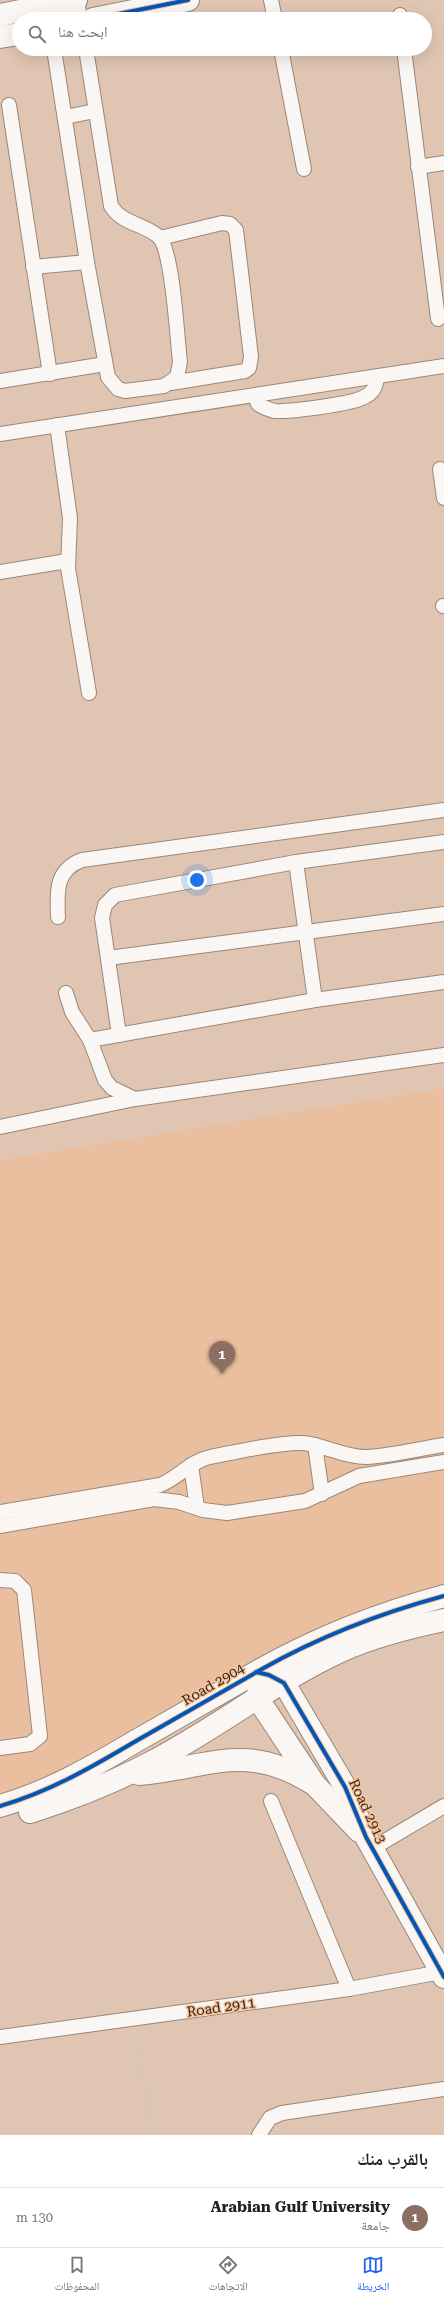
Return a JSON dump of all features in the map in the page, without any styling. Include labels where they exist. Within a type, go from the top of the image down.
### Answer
[{"type":"street","points":[[49,12],[76,0]]},
{"type":"street","points":[[128,12],[188,0]]},
{"type":"street","points":[[0,15],[12,14]]},
{"type":"street","points":[[0,37],[12,35]]},
{"type":"street","name":"Road 2904","points":[[0,1806],[44,1791],[83,1772],[260,1671],[323,1639],[367,1620],[444,1596]]},
{"type":"street","points":[[0,1821],[37,1810],[126,1775],[174,1750],[313,1665],[369,1640],[408,1628],[444,1620]]},
{"type":"street","points":[[258,1699],[260,1671],[284,1683]]},
{"type":"street","name":"Road 2913","points":[[284,1683],[345,1786],[370,1843],[443,1974]]},
{"type":"street","name":"Road 2913","points":[[258,1699],[315,1785],[370,1843]]},
{"type":"street","points":[[126,1775],[177,1770],[220,1760],[241,1759],[280,1766],[315,1785]]},
{"type":"lane","points":[[76,0],[79,12]]},
{"type":"lane","points":[[271,0],[274,12]]},
{"type":"lane","points":[[55,56],[87,262],[108,377],[118,389],[132,390],[245,372],[250,368],[252,357],[236,230],[234,226],[222,223],[160,238]]},
{"type":"lane","points":[[87,56],[111,206],[121,219],[152,231],[160,238],[165,246],[168,257],[180,362],[177,377],[171,383]]},
{"type":"lane","points":[[282,56],[304,169]]},
{"type":"lane","points":[[405,56],[438,319]]},
{"type":"lane","points":[[9,105],[50,374]]},
{"type":"lane","points":[[65,117],[95,112]]},
{"type":"lane","points":[[418,167],[444,163]]},
{"type":"lane","points":[[33,267],[87,262]]},
{"type":"lane","points":[[0,381],[105,364]]},
{"type":"lane","points":[[0,434],[377,378],[444,366]]},
{"type":"lane","points":[[255,395],[258,404],[266,408],[274,410],[291,410],[357,400],[371,393],[376,386],[377,378]]},
{"type":"lane","points":[[57,425],[70,518],[67,561],[89,693]]},
{"type":"lane","points":[[440,469],[444,498]]},
{"type":"lane","points":[[0,572],[67,561]]},
{"type":"lane","points":[[58,916],[57,893],[61,875],[70,866],[82,860],[444,810]]},
{"type":"lane","points":[[119,1035],[103,911],[110,899],[115,895],[296,862],[444,842]]},
{"type":"lane","points":[[296,862],[315,1000]]},
{"type":"lane","points":[[108,958],[444,914]]},
{"type":"lane","points":[[90,1040],[315,1000],[444,982]]},
{"type":"lane","points":[[66,993],[76,1020],[90,1040],[105,1080],[112,1088],[135,1099]]},
{"type":"lane","points":[[0,1127],[135,1099],[444,1055]]},
{"type":"lane","points":[[0,1512],[160,1485],[177,1477],[192,1465],[209,1457],[292,1443],[314,1445],[346,1455],[367,1457],[444,1445]]},
{"type":"lane","points":[[314,1445],[322,1494]]},
{"type":"lane","points":[[0,1526],[154,1499],[179,1502],[198,1508],[227,1513],[300,1502],[322,1494],[359,1476],[444,1462]]},
{"type":"lane","points":[[192,1465],[198,1508]]},
{"type":"lane","points":[[0,1580],[15,1581],[24,1590],[40,1736],[30,1744],[0,1748]]},
{"type":"lane","points":[[270,1801],[349,1988]]},
{"type":"lane","points":[[370,1843],[444,1806]]},
{"type":"lane","name":"Road 2911","points":[[0,2037],[133,2020],[443,1974]]},
{"type":"lane","points":[[259,2135],[270,2118],[282,2113],[444,2089]]},
{"type":"path","points":[[133,2020],[153,2135]]},
{"type":"shaded area","points":[[444,1088],[444,1587],[307,1633],[71,1775],[0,1799],[0,1160]]},
{"type":"cycle path","points":[[128,12],[188,0]]},
{"type":"cycle path","points":[[0,1806],[36,1794],[70,1778],[262,1669],[306,1646],[374,1618],[444,1596]]},
{"type":"cycle path","points":[[256,1672],[269,1675],[284,1683],[345,1787],[366,1837],[444,1977]]},
{"type":"place","name":"Arabian Gulf University","points":[[222,1374]]}]
